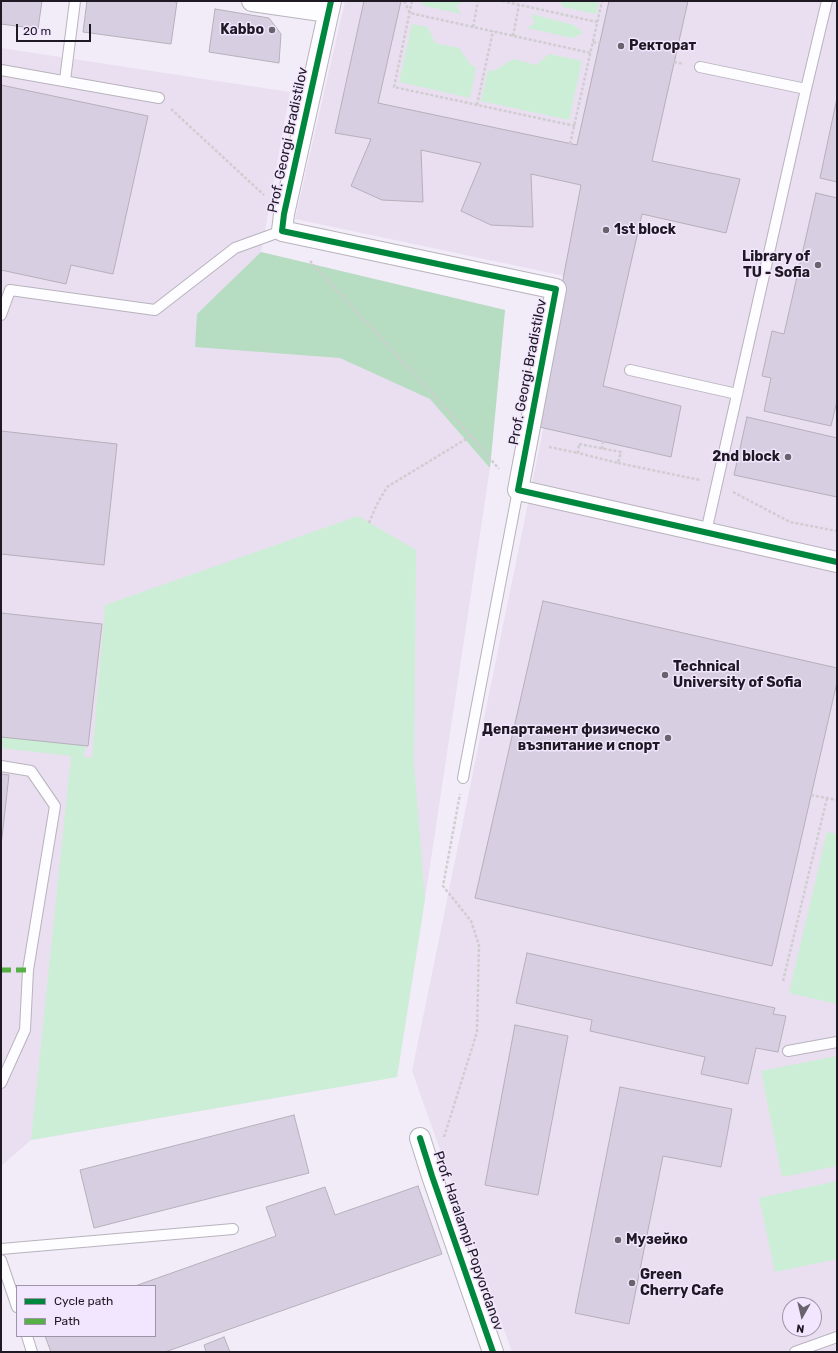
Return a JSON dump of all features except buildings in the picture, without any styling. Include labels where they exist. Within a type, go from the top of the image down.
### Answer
[{"type":"street","name":"Prof. Georgi Bradistilov","points":[[252,1],[330,7],[283,223],[556,289],[518,490]]},
{"type":"street","points":[[518,490],[837,562]]},
{"type":"street","name":"Prof. Haralampi Popyordanov","points":[[420,1138],[493,1352]]},
{"type":"lane","points":[[65,80],[75,1]]},
{"type":"lane","points":[[706,532],[827,1]]},
{"type":"lane","points":[[700,67],[806,89]]},
{"type":"lane","points":[[1,70],[65,80],[159,98]]},
{"type":"lane","points":[[1,315],[10,290],[155,310],[235,248],[283,223]]},
{"type":"lane","points":[[630,370],[737,394]]},
{"type":"lane","points":[[463,778],[518,490]]},
{"type":"lane","points":[[1,766],[31,771],[55,806],[28,970],[25,1030],[1,1083]]},
{"type":"lane","points":[[788,1051],[837,1042]]},
{"type":"lane","points":[[1,1249],[233,1229]]},
{"type":"lane","points":[[1,1260],[16,1304]]},
{"type":"lane","points":[[27,1337],[32,1352]]},
{"type":"lane","points":[[795,1352],[837,1337]]},
{"type":"path","points":[[404,1],[410,13]]},
{"type":"path","points":[[412,1],[394,87],[574,126]]},
{"type":"path","points":[[473,27],[478,1]]},
{"type":"path","points":[[502,1],[598,22]]},
{"type":"path","points":[[570,144],[602,1]]},
{"type":"path","points":[[513,36],[519,5]]},
{"type":"path","points":[[410,13],[591,53]]},
{"type":"path","points":[[477,105],[493,31]]},
{"type":"path","points":[[593,42],[600,43]]},
{"type":"path","points":[[159,98],[283,223]]},
{"type":"path","points":[[309,260],[471,436],[518,490]]},
{"type":"path","points":[[369,523],[376,506],[387,487],[471,436]]},
{"type":"path","points":[[602,448],[603,441]]},
{"type":"path","points":[[527,443],[717,484],[790,522],[837,531]]},
{"type":"path","points":[[578,453],[579,444],[620,452],[618,463]]},
{"type":"path","points":[[444,1138],[477,1032],[479,944],[471,921],[443,886],[463,778]]},
{"type":"path","points":[[811,794],[837,800]]},
{"type":"path","points":[[783,981],[827,798]]},
{"type":"shaded area","name":"Technical University of Sofia","points":[[345,1],[837,1],[837,1352],[512,1352],[412,1071],[574,278],[295,219]]},
{"type":"shaded area","points":[[1,48],[290,92],[261,252],[505,310],[490,468],[397,1077],[31,1140],[1,1166]]},
{"type":"green space","points":[[419,1],[464,1],[456,6],[461,14],[425,6]]},
{"type":"green space","points":[[560,1],[599,1],[596,14],[563,7]]},
{"type":"green space","points":[[531,14],[574,25],[583,33],[573,38],[527,28],[535,23]]},
{"type":"green space","points":[[412,24],[428,27],[435,43],[459,48],[471,65],[476,67],[470,98],[399,82]]},
{"type":"green space","points":[[549,54],[582,61],[569,120],[481,101],[488,70],[494,71],[513,59],[536,65]]},
{"type":"green space","points":[[261,252],[505,310],[490,468],[430,399],[340,358],[195,347],[197,314]]},
{"type":"green space","points":[[358,516],[416,550],[414,764],[425,899],[397,1077],[31,1140],[71,756],[1,748],[1,619],[98,630],[84,757],[92,758],[105,605]]},
{"type":"green space","points":[[827,832],[837,834],[837,1004],[789,993]]},
{"type":"green space","points":[[837,1056],[837,1166],[782,1177],[761,1071]]},
{"type":"green space","points":[[837,1181],[837,1259],[775,1272],[759,1198]]},
{"type":"marked path","points":[[1,970],[28,970]]},
{"type":"cycle path","points":[[331,1],[284,214],[282,231],[556,289],[518,490],[837,562]]},
{"type":"cycle path","points":[[420,1138],[493,1352]]},
{"type":"place","name":"Kabbo","points":[[272,30]]},
{"type":"place","name":"Ректорат","points":[[621,46]]},
{"type":"place","name":"1st block","points":[[606,230]]},
{"type":"place","name":"Library of TU - Sofia","points":[[818,265]]},
{"type":"place","name":"2nd block","points":[[788,457]]},
{"type":"place","name":"Technical University of Sofia","points":[[665,675]]},
{"type":"place","name":"Департамент физическо възпитание и спорт","points":[[668,738]]},
{"type":"place","name":"Музейко","points":[[618,1240]]},
{"type":"place","name":"Green Cherry Cafe","points":[[632,1283]]}]
